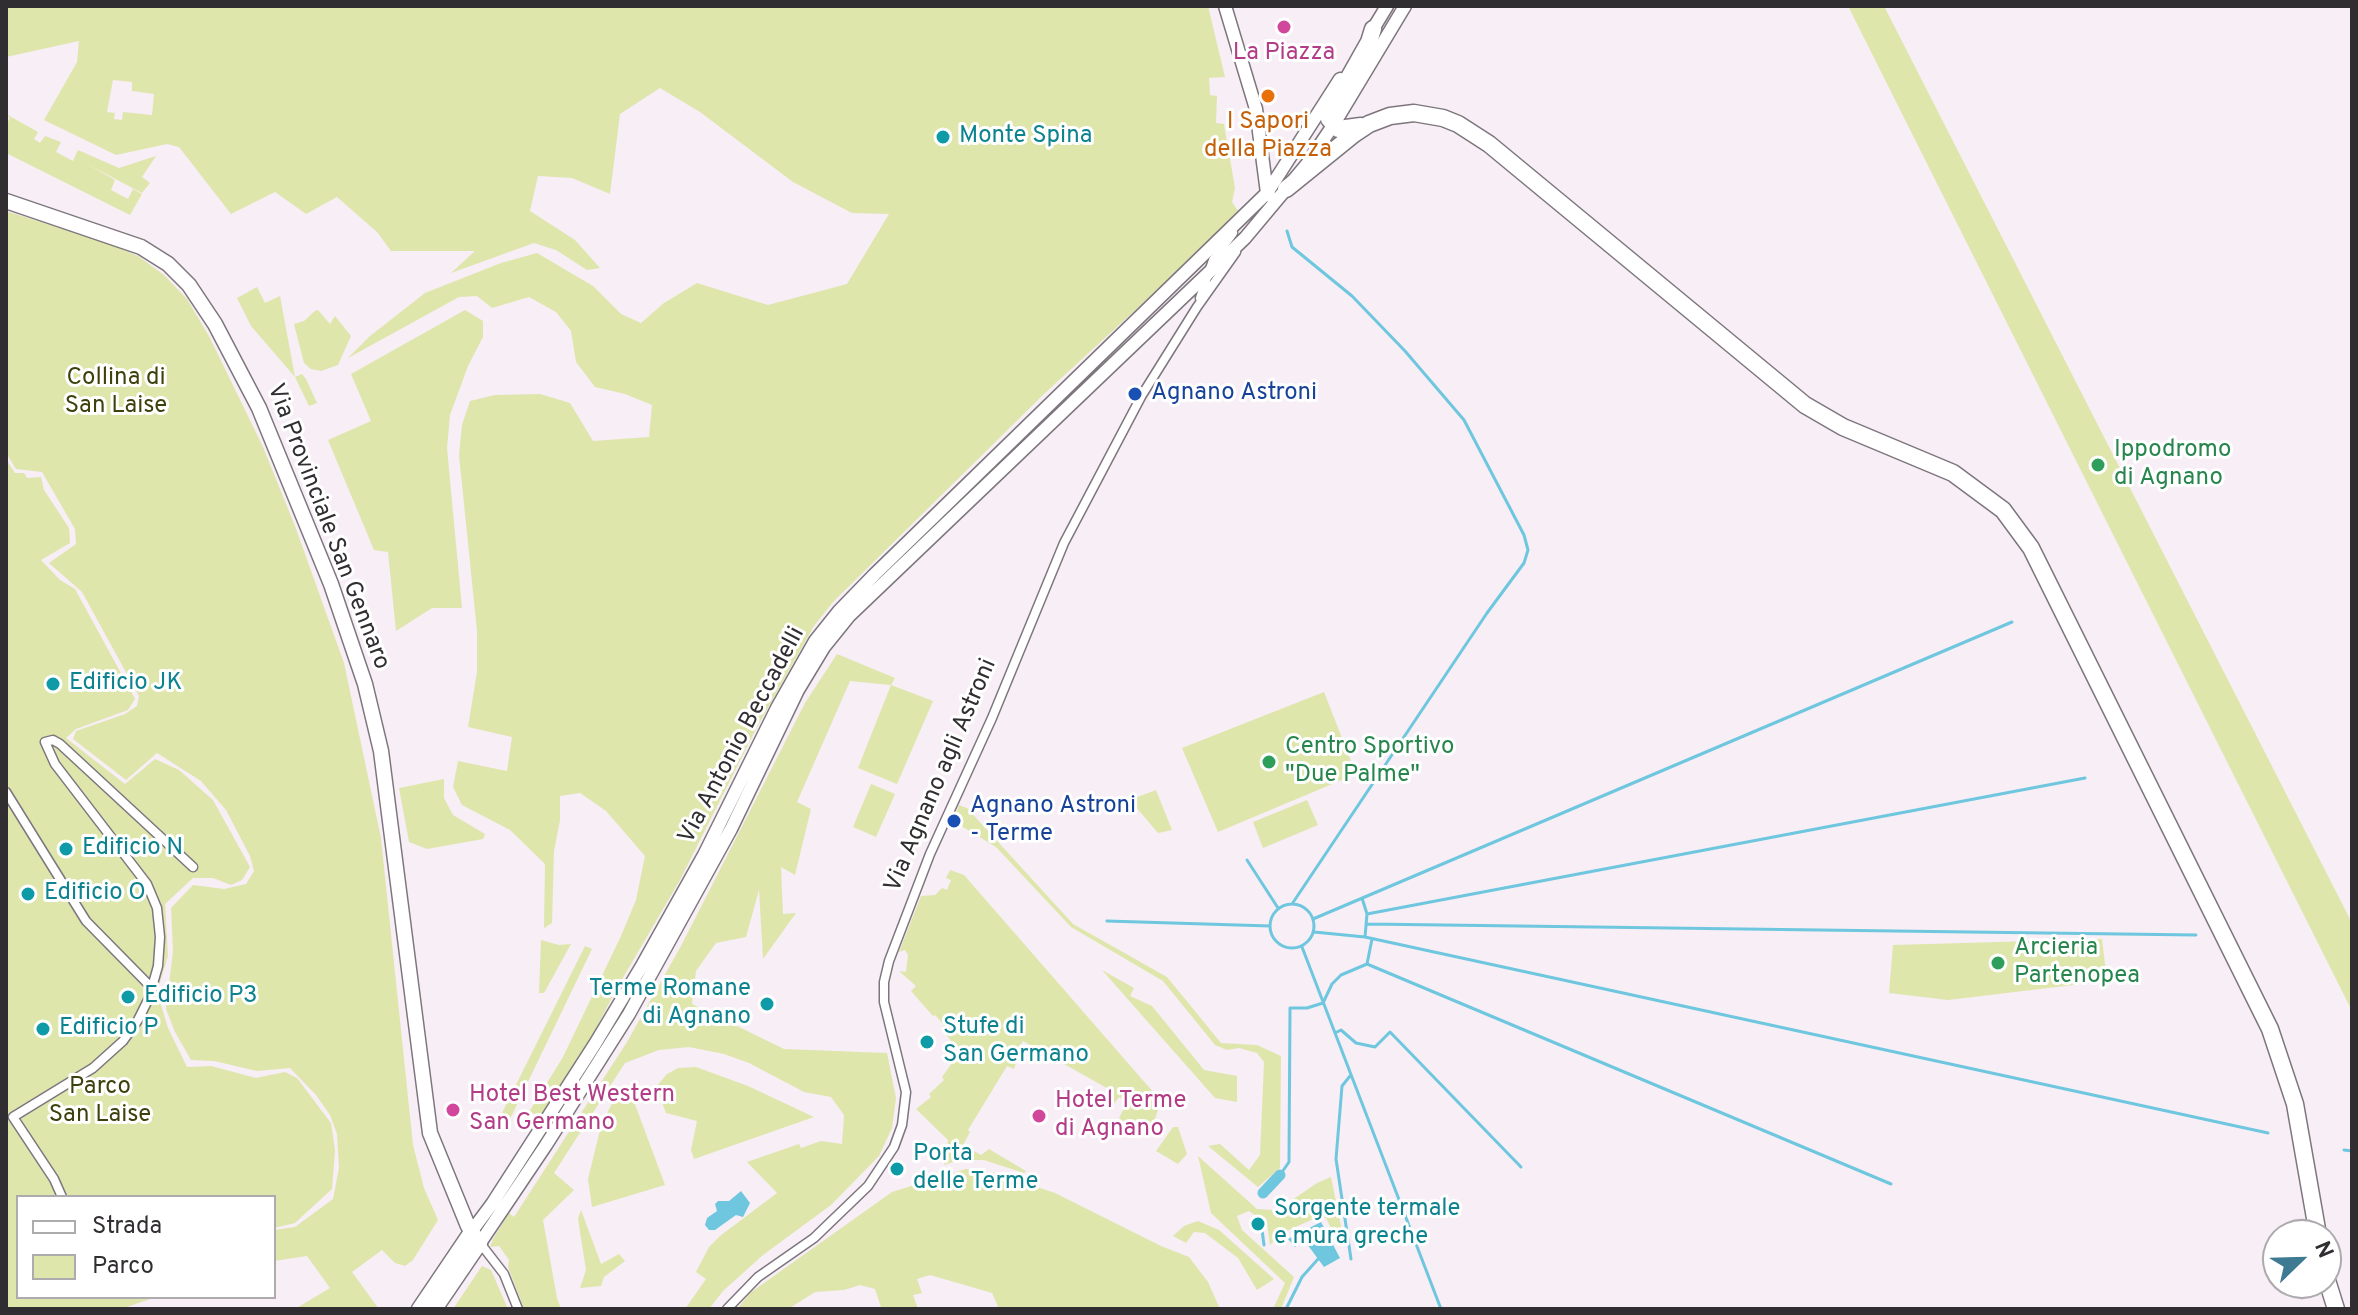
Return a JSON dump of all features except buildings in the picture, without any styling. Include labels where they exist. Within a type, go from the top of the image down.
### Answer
[{"type":"highway","points":[[1373,29],[1369,42],[1329,113],[1333,126],[1343,130],[1390,116],[1414,113],[1443,118],[1473,132],[1805,405],[1843,427],[1953,473],[1992,500],[2012,520],[2031,548],[2087,657],[2270,1029],[2295,1104],[2315,1219]]},
{"type":"highway","points":[[1277,195],[1369,124]]},
{"type":"main road","points":[[1225,6],[1256,109],[1263,159],[1277,195]]},
{"type":"main road","points":[[1277,195],[1288,163],[1387,6]]},
{"type":"main road","points":[[1277,195],[1333,126],[1405,6]]},
{"type":"main road","points":[[1263,159],[1276,168],[1288,163]]},
{"type":"main road","name":"Via Antonio Beccadelli","points":[[531,1155],[662,932],[792,679],[827,626],[874,575],[1239,221],[1277,195]]},
{"type":"main road","name":"Via Antonio Beccadelli","points":[[435,1309],[492,1204],[531,1155],[629,1014],[731,829],[798,690],[824,647],[849,616],[1245,238],[1277,195]]},
{"type":"main road","name":"Via Provinciale San Gennaro","points":[[6,201],[112,235],[141,247],[168,264],[202,301],[267,426],[331,584],[365,684],[381,751],[390,810],[426,1116],[434,1147],[476,1238]]},
{"type":"main road","name":"Via Antonio Beccadelli","points":[[419,1309],[476,1238]]},
{"type":"street","points":[[1197,307],[1218,250],[1239,221]]},
{"type":"street","name":"Via Agnano agli Astroni","points":[[727,1309],[758,1277],[814,1238],[868,1186],[894,1147],[902,1125],[906,1092],[884,1002],[884,982],[930,854],[992,718],[1064,543],[1142,395],[1245,238]]},
{"type":"street","points":[[61,1195],[13,1117],[93,1068],[114,1051],[138,1020],[152,988],[158,966],[160,937],[157,908],[137,870],[50,757],[45,742],[53,740],[66,749],[193,867]]},
{"type":"street","points":[[6,792],[86,921],[152,988]]},
{"type":"street","name":"Via Provinciale San Gennaro","points":[[476,1238],[504,1274],[518,1309]]},
{"type":"green space","points":[[6,6],[1208,6],[1225,77],[1209,78],[1210,95],[1217,96],[1216,123],[1224,124],[1235,188],[1232,202],[1238,211],[1044,394],[833,602],[814,626],[756,729],[680,880],[580,1059],[541,1117],[529,1112],[563,1057],[621,936],[636,900],[645,856],[606,811],[580,793],[560,796],[560,820],[554,851],[552,923],[544,928],[545,864],[510,830],[462,805],[453,787],[458,761],[507,771],[512,737],[468,727],[477,672],[477,631],[459,455],[462,425],[470,401],[495,395],[540,394],[570,403],[593,441],[649,437],[652,405],[595,387],[576,362],[571,331],[556,312],[529,297],[492,308],[477,296],[459,297],[348,358],[370,336],[425,293],[501,263],[537,253],[593,286],[621,314],[641,323],[664,303],[697,283],[768,305],[847,284],[889,214],[852,213],[793,182],[700,112],[660,88],[620,114],[610,194],[572,178],[538,176],[530,211],[575,240],[600,268],[587,270],[556,250],[534,243],[451,273],[475,251],[391,251],[377,232],[337,197],[306,214],[275,192],[231,214],[179,147],[167,144],[116,155],[44,120],[77,62],[79,41],[6,57]],"holes":[[[113,80],[132,82],[132,91],[154,94],[152,115],[123,112],[122,120],[114,119],[115,113],[107,112]]]},
{"type":"green space","name":"Ippodromo di Agnano","points":[[1848,6],[1884,6],[2352,923],[2352,1011]]},
{"type":"green space","points":[[6,114],[38,132],[34,139],[40,143],[45,136],[61,142],[56,152],[73,161],[78,150],[119,168],[156,156],[142,177],[150,183],[142,193],[87,164],[115,180],[111,190],[128,199],[133,189],[142,194],[130,215],[6,153],[6,125],[10,118]]},
{"type":"green space","name":"Collina di San Laise","points":[[6,211],[108,243],[138,256],[164,275],[187,299],[209,336],[263,447],[344,663],[381,838],[413,1145],[424,1188],[438,1220],[413,1260],[405,1266],[395,1263],[382,1250],[352,1272],[379,1309],[295,1309],[330,1288],[307,1256],[276,1261],[276,1230],[295,1227],[333,1199],[339,1168],[337,1134],[330,1115],[290,1068],[257,1071],[214,1061],[191,1060],[166,1009],[173,951],[171,908],[193,885],[224,889],[246,884],[254,871],[250,856],[226,810],[201,781],[157,753],[126,780],[73,739],[76,731],[125,714],[137,706],[139,696],[82,592],[49,563],[76,544],[75,529],[42,472],[16,469],[6,453]]},
{"type":"green space","points":[[257,287],[265,303],[280,296],[295,377],[251,326],[237,298]]},
{"type":"green space","points":[[316,310],[330,324],[335,316],[351,336],[338,365],[321,371],[311,369],[304,363],[294,324],[304,321]]},
{"type":"green space","points":[[465,310],[483,321],[483,337],[468,366],[450,415],[447,448],[462,608],[432,608],[396,631],[388,552],[374,550],[328,440],[371,421],[351,374]]},
{"type":"green space","points":[[302,374],[317,403],[309,406],[295,377]]},
{"type":"green space","name":"Parco San Laise","points":[[6,459],[15,473],[24,473],[27,478],[41,477],[44,490],[69,528],[70,543],[41,560],[60,580],[75,589],[135,699],[128,710],[76,729],[66,738],[125,784],[155,759],[179,770],[213,800],[250,867],[242,880],[231,885],[213,878],[193,878],[165,904],[168,956],[157,992],[168,1028],[187,1067],[211,1066],[256,1078],[285,1072],[297,1078],[331,1123],[335,1150],[332,1189],[295,1223],[276,1228],[276,1195],[16,1195],[16,1299],[150,1299],[121,1309],[6,1309]]},
{"type":"green space","points":[[837,654],[895,678],[891,685],[850,681],[797,802],[811,809],[795,875],[781,867],[783,914],[796,913],[763,959],[759,890],[746,937],[716,943],[696,971],[692,1004],[784,1049],[887,1053],[896,1098],[892,1128],[879,1156],[831,1205],[763,1255],[723,1291],[709,1309],[685,1309],[706,1279],[696,1272],[709,1247],[777,1193],[747,1162],[799,1144],[801,1148],[821,1141],[842,1144],[844,1115],[831,1097],[804,1092],[749,1063],[724,1054],[689,1047],[659,1050],[625,1063],[554,1173],[574,1190],[543,1220],[561,1309],[524,1309],[508,1267],[509,1260],[499,1246],[490,1247],[493,1239],[509,1213],[514,1217],[627,1042],[681,946],[805,703]]},
{"type":"green space","points":[[891,685],[933,701],[897,784],[858,768]]},
{"type":"green space","points":[[1324,692],[1356,774],[1218,832],[1182,748]]},
{"type":"green space","points":[[444,779],[444,798],[453,815],[485,834],[483,839],[427,849],[409,842],[399,788]]},
{"type":"green space","points":[[871,784],[895,794],[876,837],[853,827]]},
{"type":"green space","points":[[1156,790],[1172,830],[1158,833],[1130,800]]},
{"type":"green space","points":[[1307,800],[1318,825],[1263,848],[1253,822]]},
{"type":"green space","points":[[959,805],[967,808],[1073,924],[1167,977],[1221,1043],[1257,1045],[1281,1056],[1280,1168],[1258,1187],[1208,1146],[1220,1144],[1249,1170],[1260,1155],[1264,1062],[1257,1053],[1239,1048],[1227,1050],[1215,1045],[1163,981],[1071,927],[996,847],[954,818]]},
{"type":"green space","points":[[950,870],[964,875],[1161,1101],[1155,1119],[1147,1126],[1131,1127],[1119,1118],[1127,1102],[1119,1097],[1114,1104],[1109,1101],[1114,1092],[1023,1041],[1011,1059],[1016,1063],[1014,1069],[1007,1066],[968,1130],[970,1132],[963,1145],[981,1155],[989,1149],[1026,1171],[1024,1173],[984,1160],[959,1160],[944,1165],[948,1140],[916,1109],[931,1097],[929,1094],[944,1080],[942,1077],[952,1063],[947,1058],[950,1054],[954,1057],[960,1051],[941,1029],[944,1025],[911,991],[916,986],[899,971],[906,972],[908,955],[905,950],[899,952],[921,896],[935,895],[942,888],[947,890],[951,880],[946,878]]},
{"type":"green space","name":"Arcieria Partenopea","points":[[2102,939],[2107,981],[1948,1000],[1889,993],[1893,945]]},
{"type":"green space","points":[[541,940],[559,945],[571,944],[544,993],[539,993]]},
{"type":"green space","points":[[585,946],[592,949],[510,1119],[501,1115]]},
{"type":"green space","points":[[1102,970],[1134,988],[1130,996],[1152,1006],[1204,1070],[1237,1076],[1237,1102],[1215,1098]]},
{"type":"green space","points":[[696,1067],[748,1086],[814,1117],[694,1159],[691,1150],[697,1121],[666,1113],[660,1097],[642,1104],[667,1074],[678,1068]]},
{"type":"green space","points":[[629,1088],[665,1185],[592,1207],[588,1179],[601,1126],[614,1099]]},
{"type":"green space","points":[[1173,1127],[1178,1127],[1187,1154],[1178,1164],[1156,1151]]},
{"type":"green space","points":[[1198,1156],[1257,1209],[1282,1207],[1331,1177],[1343,1236],[1333,1232],[1326,1218],[1320,1216],[1280,1234],[1270,1245],[1267,1223],[1249,1211],[1237,1216],[1242,1230],[1294,1277],[1281,1309],[1273,1309],[1285,1283],[1211,1213]]},
{"type":"green space","points":[[966,1169],[995,1173],[1055,1193],[1189,1257],[1208,1282],[1220,1309],[999,1309],[992,1293],[930,1275],[917,1279],[922,1293],[913,1295],[918,1309],[881,1307],[875,1289],[860,1285],[844,1290],[815,1292],[788,1309],[737,1309],[750,1293],[892,1192]]},
{"type":"green space","points":[[581,1210],[601,1264],[619,1254],[625,1261],[604,1277],[601,1286],[580,1288],[586,1270],[578,1219]]},
{"type":"green space","points":[[1198,1221],[1219,1230],[1274,1279],[1257,1290],[1238,1258],[1205,1233],[1194,1232],[1186,1243],[1173,1236],[1184,1226]]},
{"type":"green space","points":[[482,1266],[491,1270],[508,1309],[453,1309]]},
{"type":"water","points":[[741,1191],[750,1203],[743,1217],[736,1215],[715,1230],[709,1230],[705,1225],[707,1218],[717,1211],[715,1204],[729,1201]]},
{"type":"water","points":[[1321,1222],[1340,1258],[1324,1267],[1304,1240],[1300,1238],[1295,1247],[1288,1239]]},
{"type":"waterway","points":[[1287,231],[1292,247],[1352,296],[1405,351],[1464,420],[1524,535],[1528,550],[1524,563],[1487,613],[1292,904]]},
{"type":"waterway","points":[[1313,919],[2012,622]]},
{"type":"waterway","points":[[1367,914],[2085,778]]},
{"type":"waterway","points":[[1247,860],[1278,908]]},
{"type":"waterway","points":[[1362,898],[1367,914],[1365,937]]},
{"type":"waterway","points":[[1292,904],[1308,910],[1314,926],[1308,942],[1292,948],[1276,942],[1270,926],[1276,910],[1292,904]]},
{"type":"waterway","points":[[1107,921],[1270,926]]},
{"type":"waterway","points":[[1367,924],[2196,935]]},
{"type":"waterway","points":[[1314,932],[1365,937],[2268,1133]]},
{"type":"waterway","points":[[1280,1175],[1289,1162],[1290,1008],[1307,1008],[1323,1003],[1332,984],[1341,975],[1367,964],[1372,939]]},
{"type":"waterway","points":[[1302,947],[1441,1309]]},
{"type":"waterway","points":[[1367,964],[1891,1184]]},
{"type":"waterway","points":[[1335,1033],[1341,1030],[1356,1043],[1375,1047],[1390,1032],[1521,1167]]},
{"type":"waterway","points":[[1350,1076],[1342,1086],[1336,1159],[1351,1259]]},
{"type":"waterway","points":[[2344,1150],[2352,1151]]},
{"type":"waterway","points":[[1263,1193],[1280,1175]]},
{"type":"waterway","points":[[1261,1222],[1264,1245]]},
{"type":"waterway","points":[[1286,1309],[1302,1277],[1319,1258]]},
{"type":"place","name":"La Piazza","points":[[1284,27]]},
{"type":"place","name":"I Sapori della Piazza","points":[[1268,96]]},
{"type":"place","name":"Monte Spina","points":[[943,137]]},
{"type":"place","name":"Agnano Astroni","points":[[1135,394]]},
{"type":"place","name":"Ippodromo di Agnano","points":[[2098,465]]},
{"type":"place","name":"Edificio JK","points":[[53,684]]},
{"type":"place","name":"Centro Sportivo \"Due Palme\"","points":[[1269,762]]},
{"type":"place","name":"Agnano Astroni - Terme","points":[[954,821]]},
{"type":"place","name":"Edificio N","points":[[66,849]]},
{"type":"place","name":"Edificio O","points":[[28,894]]},
{"type":"place","name":"Arcieria Partenopea","points":[[1998,963]]},
{"type":"place","name":"Edificio P3","points":[[128,997]]},
{"type":"place","name":"Terme Romane di Agnano","points":[[767,1004]]},
{"type":"place","name":"Edificio P","points":[[43,1029]]},
{"type":"place","name":"Stufe di San Germano","points":[[927,1042]]},
{"type":"place","name":"Hotel Best Western San Germano","points":[[453,1110]]},
{"type":"place","name":"Hotel Terme di Agnano","points":[[1039,1116]]},
{"type":"place","name":"Porta delle Terme","points":[[897,1169]]},
{"type":"place","name":"Sorgente termale e mura greche","points":[[1258,1224]]}]
